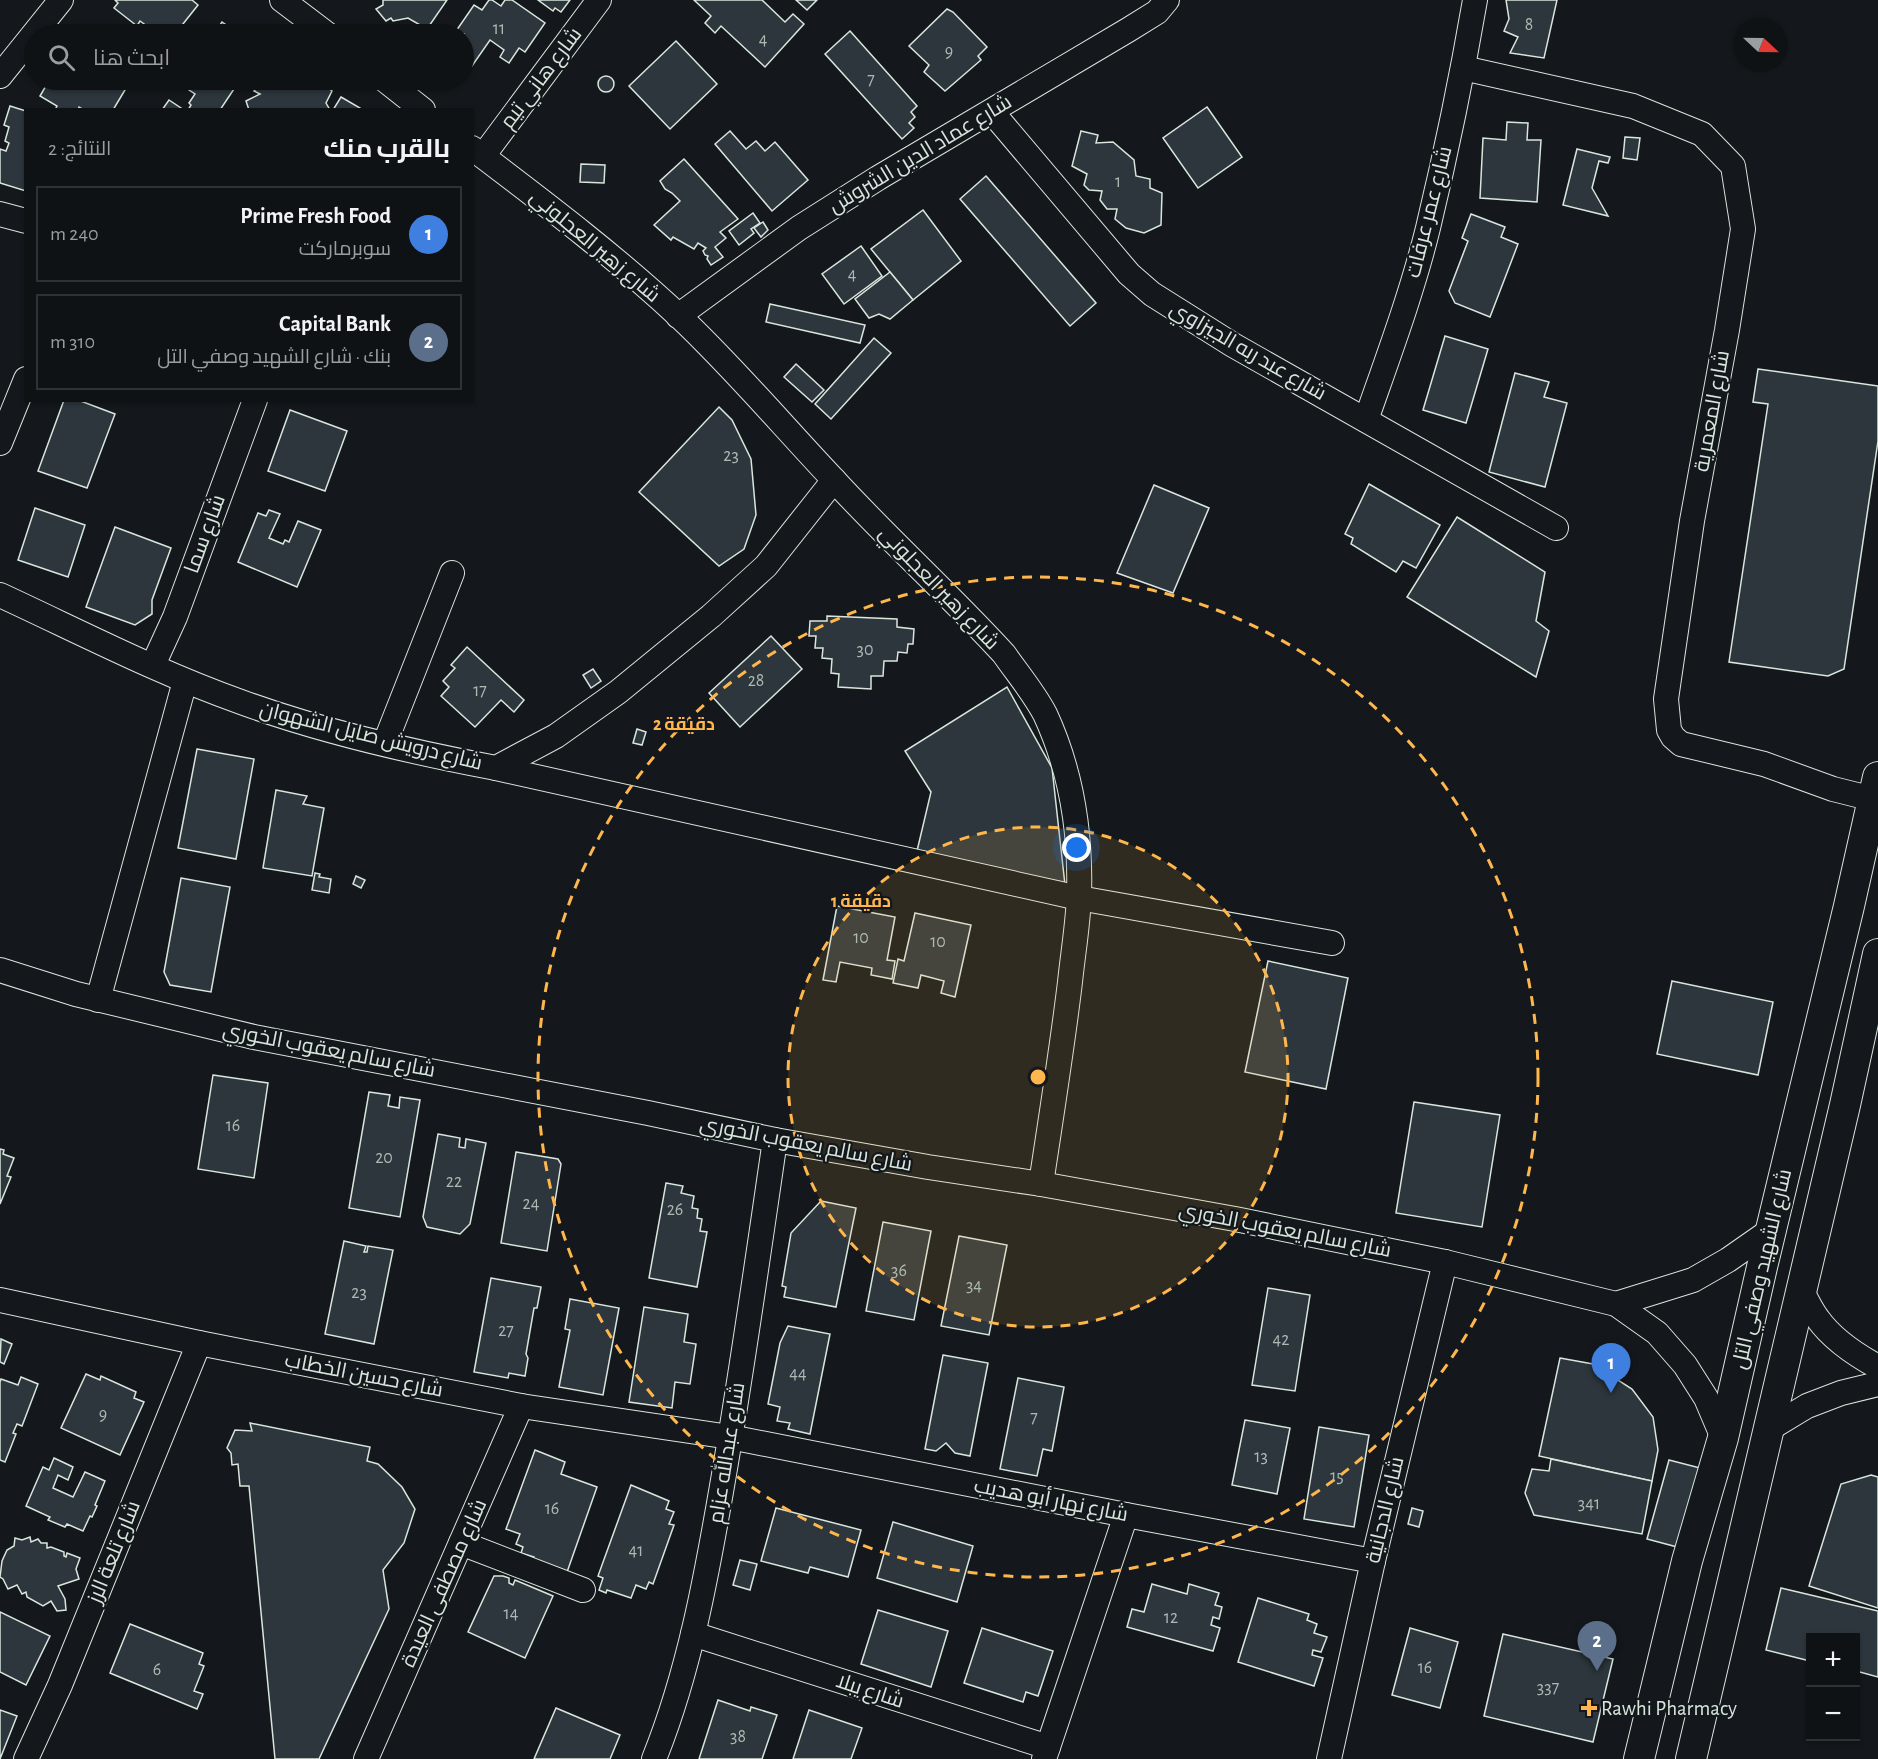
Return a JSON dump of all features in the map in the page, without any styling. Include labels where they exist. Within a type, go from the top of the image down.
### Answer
[{"type":"main road","name":"شارع الشهيد وصفي التل","points":[[1639,1759],[1687,1561],[1724,1438],[1876,788]]},
{"type":"main road","name":"شارع الشهيد وصفي التل","points":[[1691,1759],[1878,954]]},
{"type":"street","points":[[41,24],[60,0]]},
{"type":"street","points":[[282,0],[314,24]]},
{"type":"street","name":"شارع هاني تيم","points":[[478,152],[600,0]]},
{"type":"street","name":"شارع عماد الدين الشروش","points":[[678,316],[799,228],[878,178],[1128,30],[1157,12],[1167,0]]},
{"type":"street","name":"شارع عمر عرفات","points":[[1366,420],[1404,310],[1428,229],[1463,68],[1475,0]]},
{"type":"street","points":[[0,76],[24,46]]},
{"type":"street","name":"شارع المعمرية","points":[[1463,68],[1634,106],[1701,134],[1733,166],[1743,229],[1692,521],[1665,699],[1669,730],[1681,744],[1764,764],[1833,789],[1876,788]]},
{"type":"street","points":[[398,90],[420,108]]},
{"type":"street","name":"شارع عبد ربه الجيزاوي","points":[[992,112],[1129,274],[1152,294],[1233,345],[1556,528]]},
{"type":"street","name":"شارع زهير العجلوني","points":[[478,152],[570,224],[678,316],[727,363],[834,480],[1004,654],[1028,686],[1044,713],[1060,753],[1070,788],[1076,823],[1079,898],[1063,1047],[1041,1184]]},
{"type":"street","points":[[0,213],[24,220]]},
{"type":"street","points":[[0,443],[24,384]]},
{"type":"street","name":"شارع سما","points":[[153,665],[175,617],[254,402]]},
{"type":"street","name":"شارع درويش صايل الشهوان","points":[[0,596],[185,681],[262,709],[384,743],[496,768],[556,736],[618,692],[711,616],[766,566],[834,480]]},
{"type":"street","points":[[384,743],[452,573]]},
{"type":"street","points":[[99,1000],[185,681]]},
{"type":"street","points":[[496,768],[1079,898],[1332,943]]},
{"type":"street","name":"شارع سالم يعقوب الخوري","points":[[0,970],[99,1000],[254,1037],[648,1113],[775,1140],[1235,1219],[1444,1262],[1616,1304],[1657,1333],[1685,1365],[1706,1398],[1724,1438]]},
{"type":"street","name":"شارع عبدالله عزام","points":[[654,1759],[665,1731],[704,1588],[730,1437],[775,1140]]},
{"type":"street","points":[[1616,1304],[1693,1280],[1728,1260],[1771,1230]]},
{"type":"street","name":"شارع الدجانية","points":[[1329,1759],[1372,1561],[1444,1262]]},
{"type":"street","points":[[1801,1290],[1816,1317],[1836,1340],[1878,1367]]},
{"type":"street","name":"شارع حسين الخطاب","points":[[0,1300],[199,1343],[521,1406],[730,1437]]},
{"type":"street","name":"شارع تلعة الرز","points":[[26,1759],[60,1685],[199,1343]]},
{"type":"street","points":[[1769,1429],[1807,1406],[1841,1393],[1878,1384]]},
{"type":"street","name":"شارع مصطفى العيدة","points":[[366,1759],[521,1406]]},
{"type":"street","name":"شارع نهار أبو هديب","points":[[730,1437],[1372,1561]]},
{"type":"street","points":[[1046,1753],[1126,1515]]},
{"type":"street","points":[[461,1543],[583,1590]]},
{"type":"street","name":"شارع يبلا","points":[[693,1634],[1046,1753]]},
{"type":"building","points":[[115,0],[192,0],[198,5],[183,24],[144,24],[140,21],[134,24],[114,8],[118,3]]},
{"type":"building","points":[[383,0],[447,0],[430,24],[418,24],[408,18],[393,21],[391,18],[386,21],[376,9],[383,5]]},
{"type":"building","points":[[489,0],[501,6],[505,0],[512,0],[545,23],[525,52],[519,48],[509,63],[500,57],[504,50],[490,40],[474,63],[474,24],[461,24],[474,5],[482,10]]},
{"type":"building","points":[[538,0],[570,0],[561,12],[555,8],[553,11]]},
{"type":"building","points":[[694,0],[762,0],[785,22],[793,14],[804,24],[765,67],[721,26],[715,33],[705,23],[711,16]]},
{"type":"building","points":[[796,0],[817,0],[807,10]]},
{"type":"building","points":[[1506,0],[1557,0],[1544,58],[1510,53],[1518,37],[1504,31],[1509,19]]},
{"type":"building","points":[[947,9],[953,12],[987,47],[978,56],[981,60],[945,91],[924,72],[929,65],[909,46]]},
{"type":"building","points":[[850,31],[917,106],[911,112],[915,117],[909,123],[914,128],[902,139],[825,54]]},
{"type":"building","points":[[676,41],[717,84],[670,129],[629,86]]},
{"type":"building","points":[[603,76],[609,76],[614,84],[612,90],[603,92],[598,87],[598,81]]},
{"type":"building","points":[[44,90],[125,90],[114,108],[56,108],[57,106],[40,96]]},
{"type":"building","points":[[189,90],[233,90],[221,108],[189,108],[191,105],[189,103],[195,94]]},
{"type":"building","points":[[254,91],[332,91],[326,103],[329,108],[248,108],[246,101],[260,94]]},
{"type":"building","points":[[341,97],[360,108],[334,108]]},
{"type":"building","points":[[169,100],[181,108],[163,108]]},
{"type":"building","points":[[10,106],[24,110],[24,190],[0,183],[0,149],[6,151],[9,143],[5,141],[9,127],[4,125]]},
{"type":"building","points":[[1207,107],[1242,157],[1198,188],[1163,138]]},
{"type":"building","points":[[1507,122],[1528,123],[1527,140],[1541,140],[1537,202],[1480,198],[1483,138],[1506,140]]},
{"type":"building","points":[[730,131],[746,149],[756,141],[765,151],[775,142],[808,180],[772,211],[715,144]]},
{"type":"building","points":[[1081,131],[1098,135],[1096,143],[1113,142],[1134,160],[1136,176],[1150,179],[1150,188],[1162,193],[1161,225],[1144,233],[1126,228],[1115,219],[1117,209],[1107,209],[1100,200],[1102,191],[1089,190],[1084,185],[1087,174],[1072,166]]},
{"type":"building","points":[[1625,137],[1640,138],[1637,160],[1623,158]]},
{"type":"building","points":[[1577,149],[1610,157],[1608,163],[1599,161],[1592,188],[1608,216],[1563,205]]},
{"type":"building","points":[[684,159],[738,219],[720,232],[726,238],[715,247],[723,257],[711,265],[707,259],[708,256],[703,251],[706,248],[698,243],[694,249],[673,237],[671,240],[654,225],[680,201],[665,189],[660,181]]},
{"type":"building","points":[[581,164],[605,165],[604,183],[580,182]]},
{"type":"building","points":[[986,176],[1096,303],[1070,326],[960,199]]},
{"type":"building","points":[[923,210],[961,261],[913,300],[871,249]]},
{"type":"building","points":[[753,213],[760,223],[751,229],[754,233],[739,245],[729,231]]},
{"type":"building","points":[[1471,214],[1505,227],[1501,237],[1518,244],[1490,317],[1455,303],[1449,291],[1468,241],[1462,238]]},
{"type":"building","points":[[763,222],[768,230],[761,237],[754,228]]},
{"type":"building","points":[[861,246],[882,276],[844,304],[822,274]]},
{"type":"building","points":[[890,272],[913,300],[890,319],[879,314],[869,318],[855,299]]},
{"type":"building","points":[[770,304],[865,325],[860,343],[766,322]]},
{"type":"building","points":[[1445,336],[1488,349],[1466,423],[1423,410]]},
{"type":"building","points":[[874,338],[891,353],[831,419],[815,404]]},
{"type":"building","points":[[796,364],[824,390],[812,402],[784,377]]},
{"type":"building","points":[[1758,369],[1878,386],[1878,441],[1844,669],[1828,676],[1729,662],[1768,404],[1753,402]]},
{"type":"building","points":[[1515,373],[1549,382],[1544,397],[1567,403],[1545,487],[1489,472]]},
{"type":"building","points":[[63,402],[83,402],[115,414],[87,488],[38,471]]},
{"type":"building","points":[[719,407],[732,420],[751,459],[756,515],[744,549],[719,566],[639,492]]},
{"type":"building","points":[[290,410],[347,431],[325,491],[268,471]]},
{"type":"building","points":[[1369,484],[1440,525],[1416,568],[1403,561],[1396,572],[1351,544],[1353,538],[1345,534]]},
{"type":"building","points":[[1154,485],[1209,508],[1173,593],[1117,573]]},
{"type":"building","points":[[35,508],[85,525],[68,577],[18,560]]},
{"type":"building","points":[[269,510],[280,514],[269,538],[283,544],[285,540],[289,542],[298,521],[321,530],[297,587],[238,562],[258,513],[266,516]]},
{"type":"building","points":[[1457,517],[1545,572],[1536,621],[1549,631],[1536,677],[1407,597]]},
{"type":"building","points":[[115,527],[171,548],[152,600],[152,614],[135,625],[86,607]]},
{"type":"building","points":[[827,616],[897,619],[897,627],[914,629],[913,644],[908,644],[907,653],[898,652],[897,661],[884,661],[883,676],[871,676],[871,689],[838,687],[839,674],[831,673],[832,659],[822,658],[823,648],[815,648],[816,636],[809,636],[810,621],[827,621]]},
{"type":"building","points":[[771,636],[802,669],[740,727],[709,693]]},
{"type":"building","points":[[467,647],[524,700],[514,712],[501,700],[475,727],[441,696],[449,687],[443,681],[455,668],[451,665]]},
{"type":"building","points":[[593,669],[601,681],[591,688],[583,675]]},
{"type":"building","points":[[1007,687],[1052,768],[1065,885],[917,851],[931,792],[905,751]]},
{"type":"building","points":[[637,729],[646,732],[642,745],[633,743]]},
{"type":"building","points":[[197,749],[254,759],[236,859],[178,848]]},
{"type":"building","points":[[276,790],[307,796],[303,804],[324,808],[312,876],[263,868]]},
{"type":"building","points":[[315,873],[320,874],[319,877],[331,879],[329,893],[312,890]]},
{"type":"building","points":[[356,876],[365,880],[361,888],[353,884]]},
{"type":"building","points":[[181,878],[230,887],[211,992],[170,985],[164,972]]},
{"type":"building","points":[[837,906],[895,917],[887,960],[895,961],[892,979],[871,975],[872,968],[840,962],[836,982],[823,980]]},
{"type":"building","points":[[915,913],[971,925],[955,997],[941,993],[944,981],[921,975],[918,988],[893,983],[898,959],[904,961]]},
{"type":"building","points":[[1268,961],[1348,978],[1326,1089],[1245,1072]]},
{"type":"building","points":[[1672,981],[1773,1002],[1758,1075],[1657,1054]]},
{"type":"building","points":[[213,1075],[268,1083],[254,1178],[198,1169]]},
{"type":"building","points":[[369,1092],[390,1095],[388,1106],[399,1108],[400,1097],[420,1100],[400,1217],[349,1208]]},
{"type":"building","points":[[1414,1102],[1500,1115],[1482,1227],[1396,1213]]},
{"type":"building","points":[[438,1134],[460,1138],[459,1147],[465,1148],[466,1139],[486,1143],[470,1224],[460,1234],[427,1227],[423,1217]]},
{"type":"building","points":[[0,1149],[4,1150],[3,1154],[14,1158],[7,1176],[11,1177],[0,1204]]},
{"type":"building","points":[[516,1152],[558,1159],[561,1164],[547,1251],[501,1243]]},
{"type":"building","points":[[666,1183],[683,1186],[681,1193],[694,1196],[692,1208],[698,1209],[697,1218],[702,1219],[700,1231],[707,1232],[697,1287],[649,1278]]},
{"type":"building","points":[[821,1201],[856,1208],[836,1307],[784,1297],[786,1287],[782,1286],[791,1233]]},
{"type":"building","points":[[883,1222],[931,1231],[914,1320],[866,1311]]},
{"type":"building","points":[[959,1236],[1007,1245],[989,1335],[941,1326]]},
{"type":"building","points":[[344,1241],[366,1246],[364,1252],[367,1252],[368,1246],[393,1250],[374,1344],[325,1334]]},
{"type":"building","points":[[491,1278],[541,1287],[537,1308],[534,1308],[526,1354],[528,1358],[525,1376],[509,1373],[508,1378],[474,1372]]},
{"type":"building","points":[[1268,1288],[1310,1295],[1295,1391],[1252,1385]]},
{"type":"building","points":[[570,1299],[619,1308],[603,1395],[559,1387],[570,1330],[565,1329]]},
{"type":"building","points":[[644,1307],[688,1314],[684,1342],[696,1344],[690,1384],[675,1382],[672,1408],[629,1402]]},
{"type":"building","points":[[788,1326],[830,1334],[810,1434],[788,1429],[790,1423],[777,1421],[780,1407],[768,1404],[780,1343]]},
{"type":"building","points":[[1,1339],[12,1344],[4,1364],[0,1362]]},
{"type":"building","points":[[943,1355],[988,1363],[970,1456],[955,1453],[946,1443],[936,1451],[925,1449]]},
{"type":"building","points":[[1560,1358],[1593,1364],[1632,1389],[1653,1417],[1658,1450],[1652,1481],[1539,1456]]},
{"type":"building","points":[[86,1374],[100,1380],[101,1376],[136,1392],[134,1398],[144,1402],[120,1455],[61,1428]]},
{"type":"building","points":[[21,1377],[38,1384],[22,1426],[17,1424],[13,1433],[16,1434],[5,1462],[0,1460],[0,1382],[1,1379],[18,1385]]},
{"type":"building","points":[[1018,1378],[1064,1387],[1052,1451],[1043,1449],[1037,1476],[1000,1469]]},
{"type":"building","points":[[1245,1420],[1290,1428],[1277,1494],[1232,1485]]},
{"type":"building","points":[[250,1423],[370,1447],[367,1461],[378,1464],[402,1487],[415,1509],[404,1543],[383,1570],[389,1609],[319,1759],[275,1759],[249,1486],[240,1486],[238,1464],[232,1465],[231,1453],[227,1448],[235,1430],[252,1431]]},
{"type":"building","points":[[1319,1427],[1369,1435],[1354,1527],[1304,1519]]},
{"type":"building","points":[[535,1450],[565,1462],[561,1474],[597,1487],[566,1575],[532,1562],[534,1557],[521,1553],[523,1547],[516,1544],[520,1534],[506,1529]]},
{"type":"building","points":[[54,1458],[73,1467],[68,1480],[58,1475],[53,1488],[73,1497],[85,1472],[105,1481],[95,1505],[97,1506],[83,1531],[67,1524],[65,1527],[48,1520],[50,1517],[26,1506],[43,1467],[49,1470]]},
{"type":"building","points":[[1551,1459],[1652,1481],[1642,1534],[1534,1515],[1525,1493],[1532,1469],[1549,1471]]},
{"type":"building","points":[[1669,1460],[1704,1469],[1681,1548],[1647,1539]]},
{"type":"building","points":[[1871,1475],[1878,1477],[1878,1608],[1809,1586],[1841,1484]]},
{"type":"building","points":[[631,1485],[669,1501],[666,1509],[674,1512],[669,1524],[674,1525],[653,1584],[649,1582],[646,1589],[636,1585],[631,1598],[607,1590],[606,1593],[599,1590],[603,1578],[598,1576]]},
{"type":"building","points":[[776,1508],[861,1530],[848,1577],[810,1567],[808,1573],[761,1561]]},
{"type":"building","points":[[1412,1508],[1423,1511],[1419,1527],[1408,1524]]},
{"type":"building","points":[[893,1522],[973,1546],[957,1602],[877,1578]]},
{"type":"building","points":[[30,1537],[31,1542],[38,1539],[41,1543],[47,1543],[47,1548],[51,1547],[64,1552],[66,1557],[67,1553],[80,1558],[76,1569],[79,1579],[58,1586],[65,1599],[66,1610],[57,1611],[51,1601],[43,1606],[27,1597],[26,1592],[22,1594],[17,1585],[8,1589],[0,1577],[2,1561],[7,1550],[14,1546],[15,1538],[22,1540]]},
{"type":"building","points":[[740,1560],[757,1564],[750,1590],[733,1585]]},
{"type":"building","points":[[494,1576],[509,1578],[509,1583],[513,1585],[515,1580],[553,1596],[525,1658],[468,1632]]},
{"type":"building","points":[[1152,1584],[1187,1594],[1189,1584],[1219,1593],[1215,1605],[1222,1607],[1219,1619],[1213,1617],[1211,1625],[1220,1628],[1213,1651],[1127,1627],[1132,1609],[1144,1612]]},
{"type":"building","points":[[1781,1588],[1878,1611],[1878,1677],[1860,1672],[1860,1633],[1806,1633],[1806,1660],[1766,1650]]},
{"type":"building","points":[[1258,1598],[1309,1614],[1307,1620],[1317,1624],[1314,1633],[1327,1637],[1321,1652],[1313,1650],[1312,1655],[1323,1658],[1314,1686],[1238,1662]]},
{"type":"building","points":[[878,1610],[948,1631],[931,1687],[861,1664]]},
{"type":"building","points":[[0,1612],[50,1636],[26,1685],[0,1672]]},
{"type":"building","points":[[130,1624],[203,1653],[199,1664],[204,1666],[194,1691],[203,1694],[197,1709],[110,1673]]},
{"type":"building","points":[[982,1628],[1053,1651],[1038,1696],[1026,1692],[1023,1702],[964,1683]]},
{"type":"building","points":[[1410,1628],[1458,1642],[1440,1708],[1392,1695]]},
{"type":"building","points":[[1503,1634],[1613,1659],[1593,1742],[1484,1716]]},
{"type":"building","points":[[718,1700],[750,1711],[751,1707],[777,1715],[762,1759],[699,1759]]},
{"type":"building","points":[[556,1708],[620,1735],[610,1759],[534,1759]]},
{"type":"building","points":[[0,1710],[17,1716],[0,1759]]},
{"type":"building","points":[[809,1710],[862,1728],[851,1759],[793,1759]]},
{"type":"place","name":"Prime Fresh Food","points":[[1611,1393]]},
{"type":"place","name":"Capital Bank","points":[[1597,1671]]},
{"type":"place","name":"Rawhi Pharmacy","points":[[1589,1708]]}]
